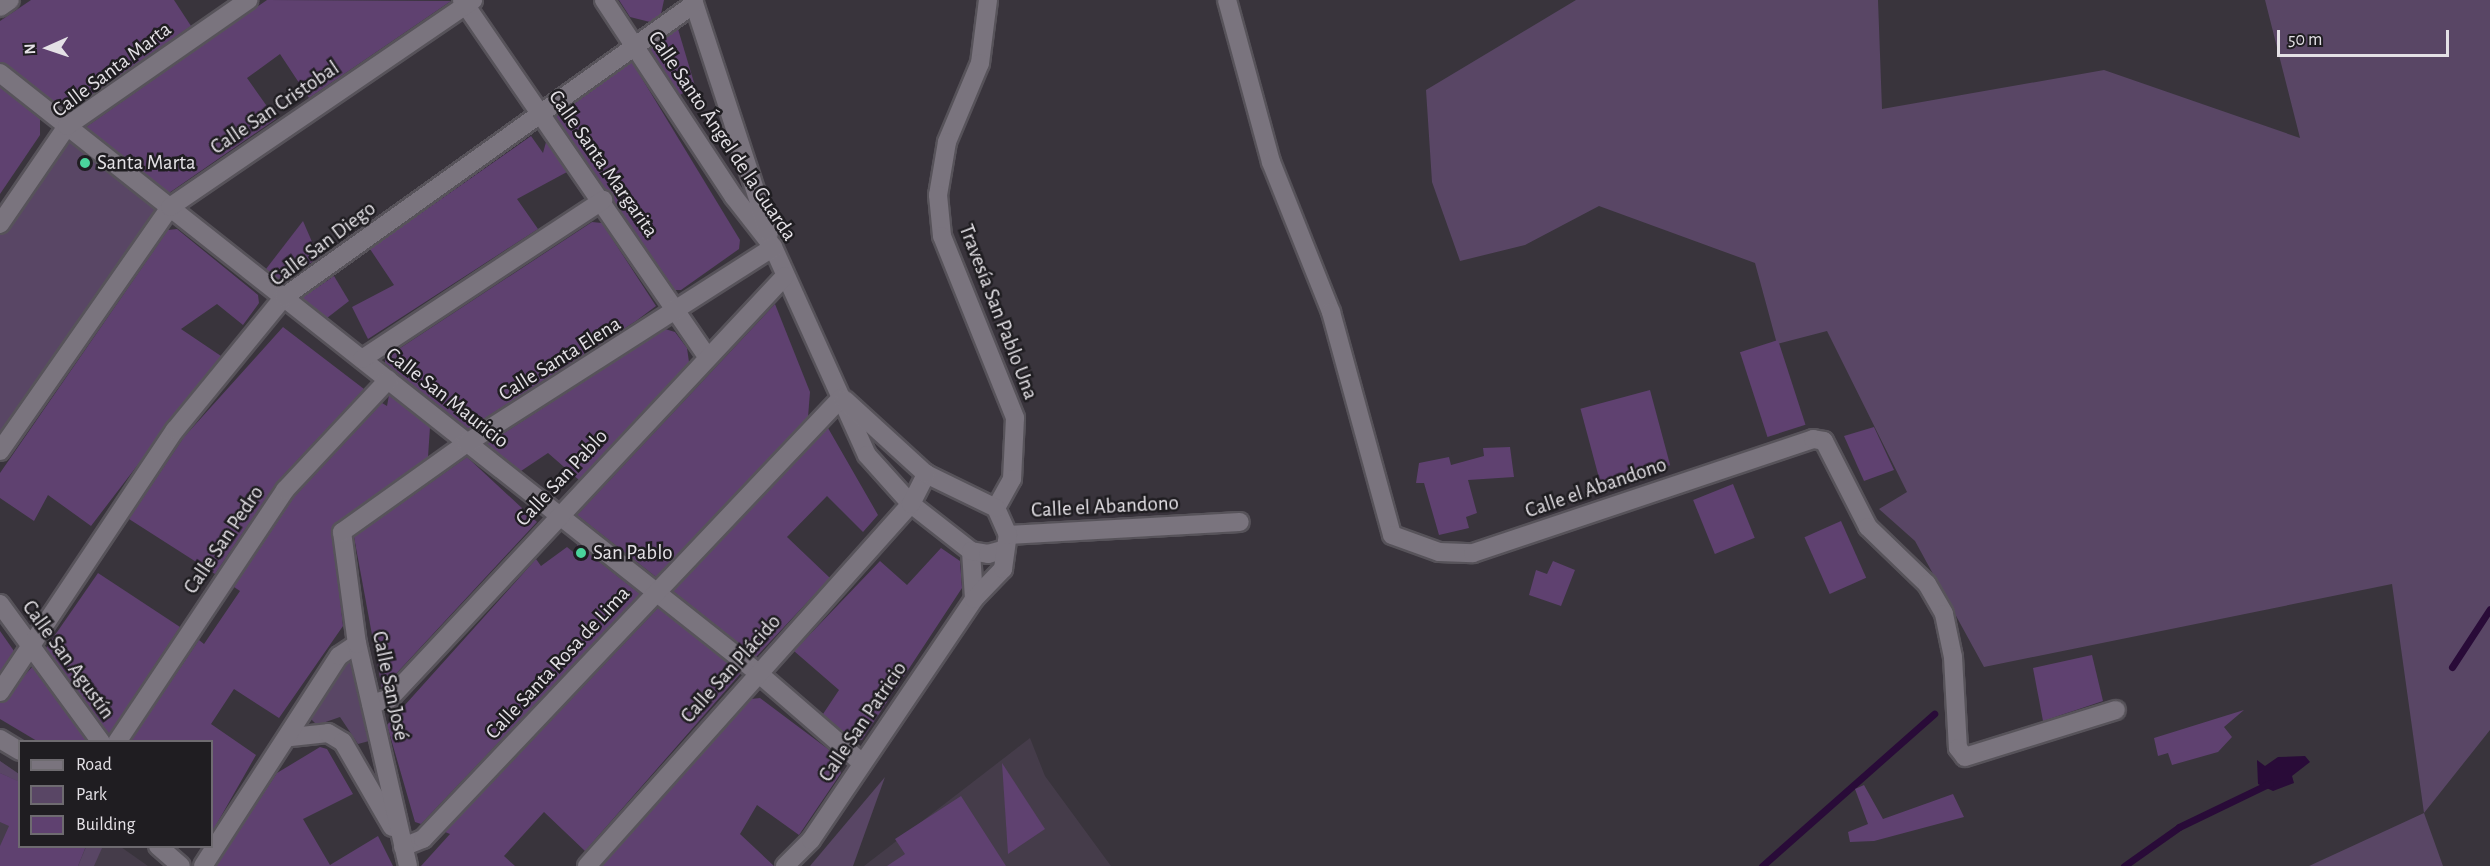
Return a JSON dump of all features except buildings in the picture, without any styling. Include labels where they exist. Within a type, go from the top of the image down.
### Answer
[{"type":"street","points":[[0,7],[10,0]]},
{"type":"street","name":"Calle Santa Marta","points":[[0,224],[67,126],[248,0]]},
{"type":"street","name":"Calle Santo Ángel de la Guarda","points":[[604,0],[708,156],[773,247],[867,455],[911,504],[971,551]]},
{"type":"street","name":"Travesía San Pablo Una","points":[[988,0],[980,63],[947,142],[938,195],[942,236],[1015,418],[1012,479],[996,508]]},
{"type":"street","name":"Calle el Abandono","points":[[1227,0],[1271,162],[1331,312],[1392,535],[1439,552],[1473,553],[1813,439],[1824,441],[1868,527],[1927,584],[1944,614],[1953,657],[1958,748],[1965,757],[2116,710]]},
{"type":"street","name":"Calle Santa Margarita","points":[[467,2],[540,115],[603,200],[706,355]]},
{"type":"street","name":"Calle San Cristobal","points":[[0,451],[170,207],[467,2]]},
{"type":"street","points":[[694,2],[773,247]]},
{"type":"street","name":"Calle San Diego","points":[[0,692],[175,430],[284,297],[694,2]]},
{"type":"street","name":"Calle San Mauricio","points":[[0,73],[757,672],[862,763]]},
{"type":"street","points":[[708,156],[737,140]]},
{"type":"street","points":[[362,359],[603,200]]},
{"type":"street","name":"Calle Santa Elena","points":[[342,532],[467,443],[677,312],[773,247]]},
{"type":"street","name":"Calle San Pablo","points":[[371,704],[389,699],[706,355],[785,276]]},
{"type":"street","name":"Calle San Pedro","points":[[118,740],[285,490],[388,380]]},
{"type":"street","name":"Calle Santo Ángel de la Guarda","points":[[841,398],[880,427],[926,474],[996,508]]},
{"type":"street","name":"Calle Santa Rosa de Lima","points":[[403,847],[423,839],[841,398]]},
{"type":"street","name":"Calle San Plácido","points":[[587,866],[757,672],[911,504],[926,474]]},
{"type":"street","points":[[974,598],[1003,569],[1006,542],[996,508]]},
{"type":"street","name":"Calle el Abandono","points":[[971,551],[1006,542],[1240,522]]},
{"type":"street","name":"Calle San José","points":[[342,532],[357,644],[408,866]]},
{"type":"street","points":[[971,551],[974,598]]},
{"type":"street","name":"Calle San Patricio","points":[[785,866],[811,840],[974,598]]},
{"type":"street","name":"Calle San Agustín","points":[[0,604],[99,740]]},
{"type":"street","points":[[203,866],[291,737],[339,656],[357,644]]},
{"type":"street","name":"Calle San José","points":[[291,737],[328,733],[343,742],[403,847]]},
{"type":"street","points":[[0,739],[18,751]]},
{"type":"street","points":[[160,848],[182,866]]},
{"type":"street","points":[[175,848],[187,866]]},
{"type":"shaded area","points":[[1030,738],[1045,776],[1111,866],[864,866]]},
{"type":"shaded area","points":[[2305,756],[2310,762],[2292,776],[2294,783],[2273,791],[2258,784],[2257,760],[2265,766],[2278,757]]},
{"type":"shaded area","points":[[0,761],[18,773],[18,848],[122,848],[148,866],[0,866]]},
{"type":"green space","points":[[1576,0],[1878,0],[1882,109],[2104,70],[2300,138],[2265,0],[2490,0],[2490,730],[2424,813],[2392,584],[1984,667],[1915,541],[1879,509],[1907,492],[1827,331],[1777,344],[1755,263],[1599,206],[1525,245],[1460,261],[1432,182],[1426,90]]},
{"type":"green space","points":[[67,126],[170,207],[0,451],[0,224]]},
{"type":"green space","points":[[350,662],[369,741],[358,744],[340,717],[317,725],[310,718],[342,664]]},
{"type":"green space","points":[[0,761],[18,773],[18,782],[0,773]]},
{"type":"green space","points":[[885,777],[853,866],[810,866]]},
{"type":"green space","points":[[2424,813],[2443,866],[2309,866]]},
{"type":"green space","points":[[86,848],[102,848],[94,866],[78,866]]},
{"type":"waterway","points":[[2452,667],[2490,609]]},
{"type":"waterway","points":[[1762,866],[1934,714]]},
{"type":"waterway","points":[[2124,866],[2179,827],[2270,783]]},
{"type":"place","name":"Santa Marta","points":[[85,163]]},
{"type":"place","name":"San Pablo","points":[[581,553]]}]
